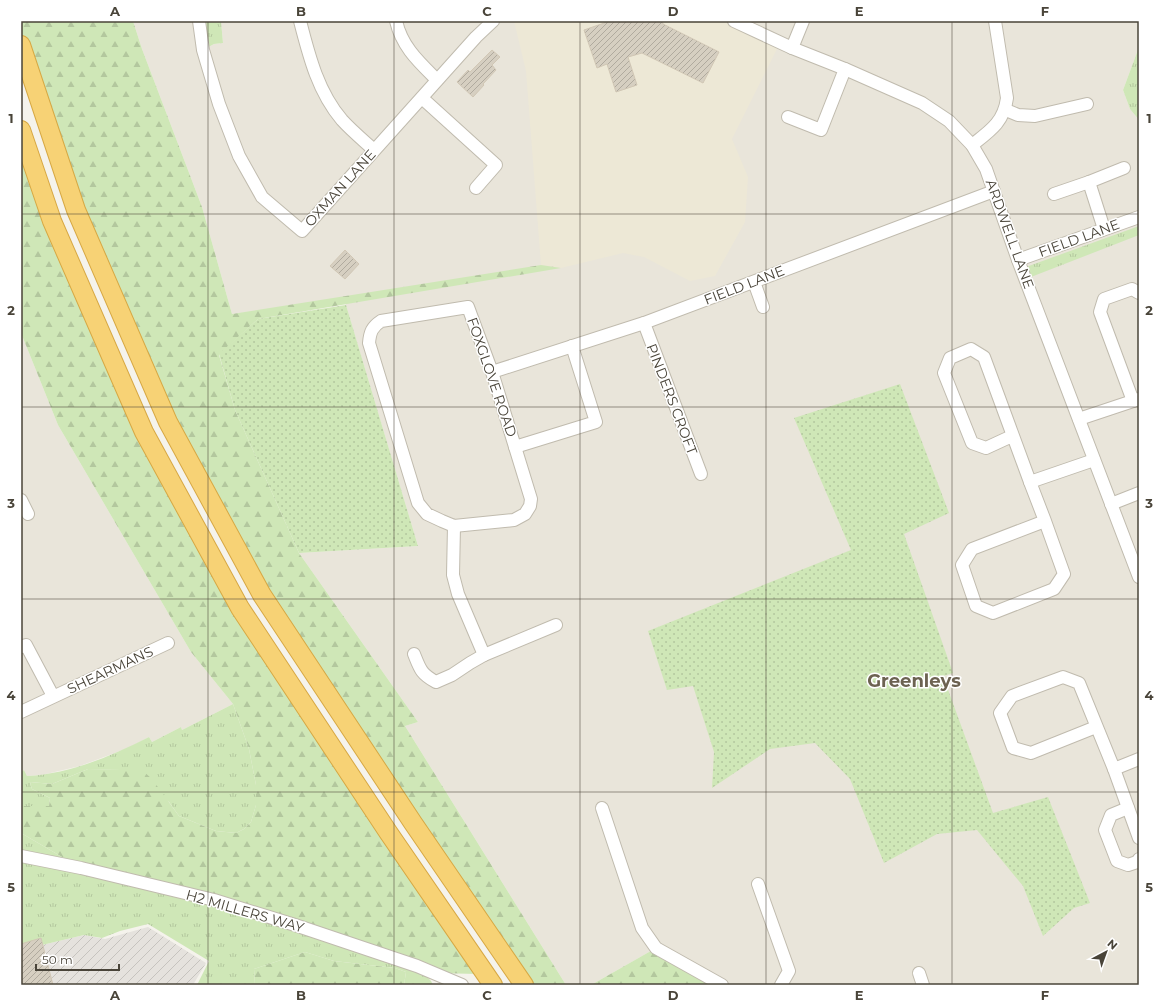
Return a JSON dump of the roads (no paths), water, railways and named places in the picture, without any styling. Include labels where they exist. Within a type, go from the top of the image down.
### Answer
[{"type":"highway","points":[[21,45],[76,210],[168,422],[262,595],[413,823],[524,985]]},
{"type":"highway","points":[[21,130],[52,222],[144,432],[240,608],[388,832],[493,985]]},
{"type":"street","name":"OXMAN LANE","points":[[199,21],[203,50],[219,104],[239,156],[262,197],[302,231],[476,37],[493,21]]},
{"type":"street","points":[[300,21],[309,60],[324,94],[342,120],[374,150]]},
{"type":"street","points":[[396,21],[399,31],[413,57],[437,80]]},
{"type":"street","name":"ARDWELL LANE","points":[[734,21],[792,48],[845,69],[922,103],[949,121],[972,145],[986,169],[1018,260],[1139,578]]},
{"type":"street","points":[[792,48],[803,21]]},
{"type":"street","points":[[972,145],[994,127],[1006,110],[1007,98],[995,21]]},
{"type":"street","points":[[788,117],[826,132],[845,69]]},
{"type":"street","points":[[422,98],[496,165],[476,188]]},
{"type":"street","points":[[1006,110],[1018,115],[1035,116],[1087,104]]},
{"type":"street","points":[[1054,194],[1124,168]]},
{"type":"street","points":[[1088,182],[1104,229]]},
{"type":"street","name":"FIELD LANE","points":[[492,372],[644,324],[994,190]]},
{"type":"street","name":"FIELD LANE","points":[[1018,260],[1139,217]]},
{"type":"street","points":[[754,282],[763,307]]},
{"type":"street","points":[[1079,420],[1136,400],[1100,312],[1104,299],[1132,289],[1139,292]]},
{"type":"street","name":"FOXGLOVE ROAD","points":[[468,307],[492,372],[531,499],[530,506],[525,514],[514,520],[454,526],[427,514],[418,503],[369,343],[370,333],[373,327],[381,321],[468,307]]},
{"type":"street","name":"PINDERS CROFT","points":[[644,324],[701,474]]},
{"type":"street","points":[[516,447],[596,422],[572,346]]},
{"type":"street","points":[[1012,436],[986,448],[972,443],[944,374],[950,358],[970,349],[984,357],[1012,436],[1045,521],[1064,574],[1054,589],[992,613],[976,606],[962,565],[972,550],[1045,521]]},
{"type":"street","points":[[1030,482],[1094,460]]},
{"type":"street","points":[[1111,504],[1139,493]]},
{"type":"street","points":[[21,500],[28,514]]},
{"type":"street","points":[[454,526],[453,574],[458,594],[484,656]]},
{"type":"street","points":[[414,654],[419,667],[426,677],[436,682],[452,675],[484,656],[556,625]]},
{"type":"street","name":"SHEARMANS","points":[[21,712],[168,643]]},
{"type":"street","name":"SHEARMANS","points":[[21,647],[26,645],[53,696]]},
{"type":"street","points":[[1096,727],[1031,753],[1013,748],[1000,713],[1012,696],[1063,677],[1079,683],[1114,769],[1139,838]]},
{"type":"street","points":[[1114,769],[1139,760]]},
{"type":"street","points":[[602,808],[642,928],[656,948],[722,985]]},
{"type":"street","points":[[1128,808],[1111,815],[1105,830],[1117,861],[1128,865],[1138,862],[1139,859]]},
{"type":"street","name":"H2 MILLERS WAY","points":[[21,856],[81,868],[214,900],[295,925],[435,973],[462,985]]},
{"type":"street","points":[[758,884],[789,971],[781,985]]},
{"type":"street","points":[[919,973],[923,985]]},
{"type":"district","name":"Greenleys","points":[[914,681]]}]
